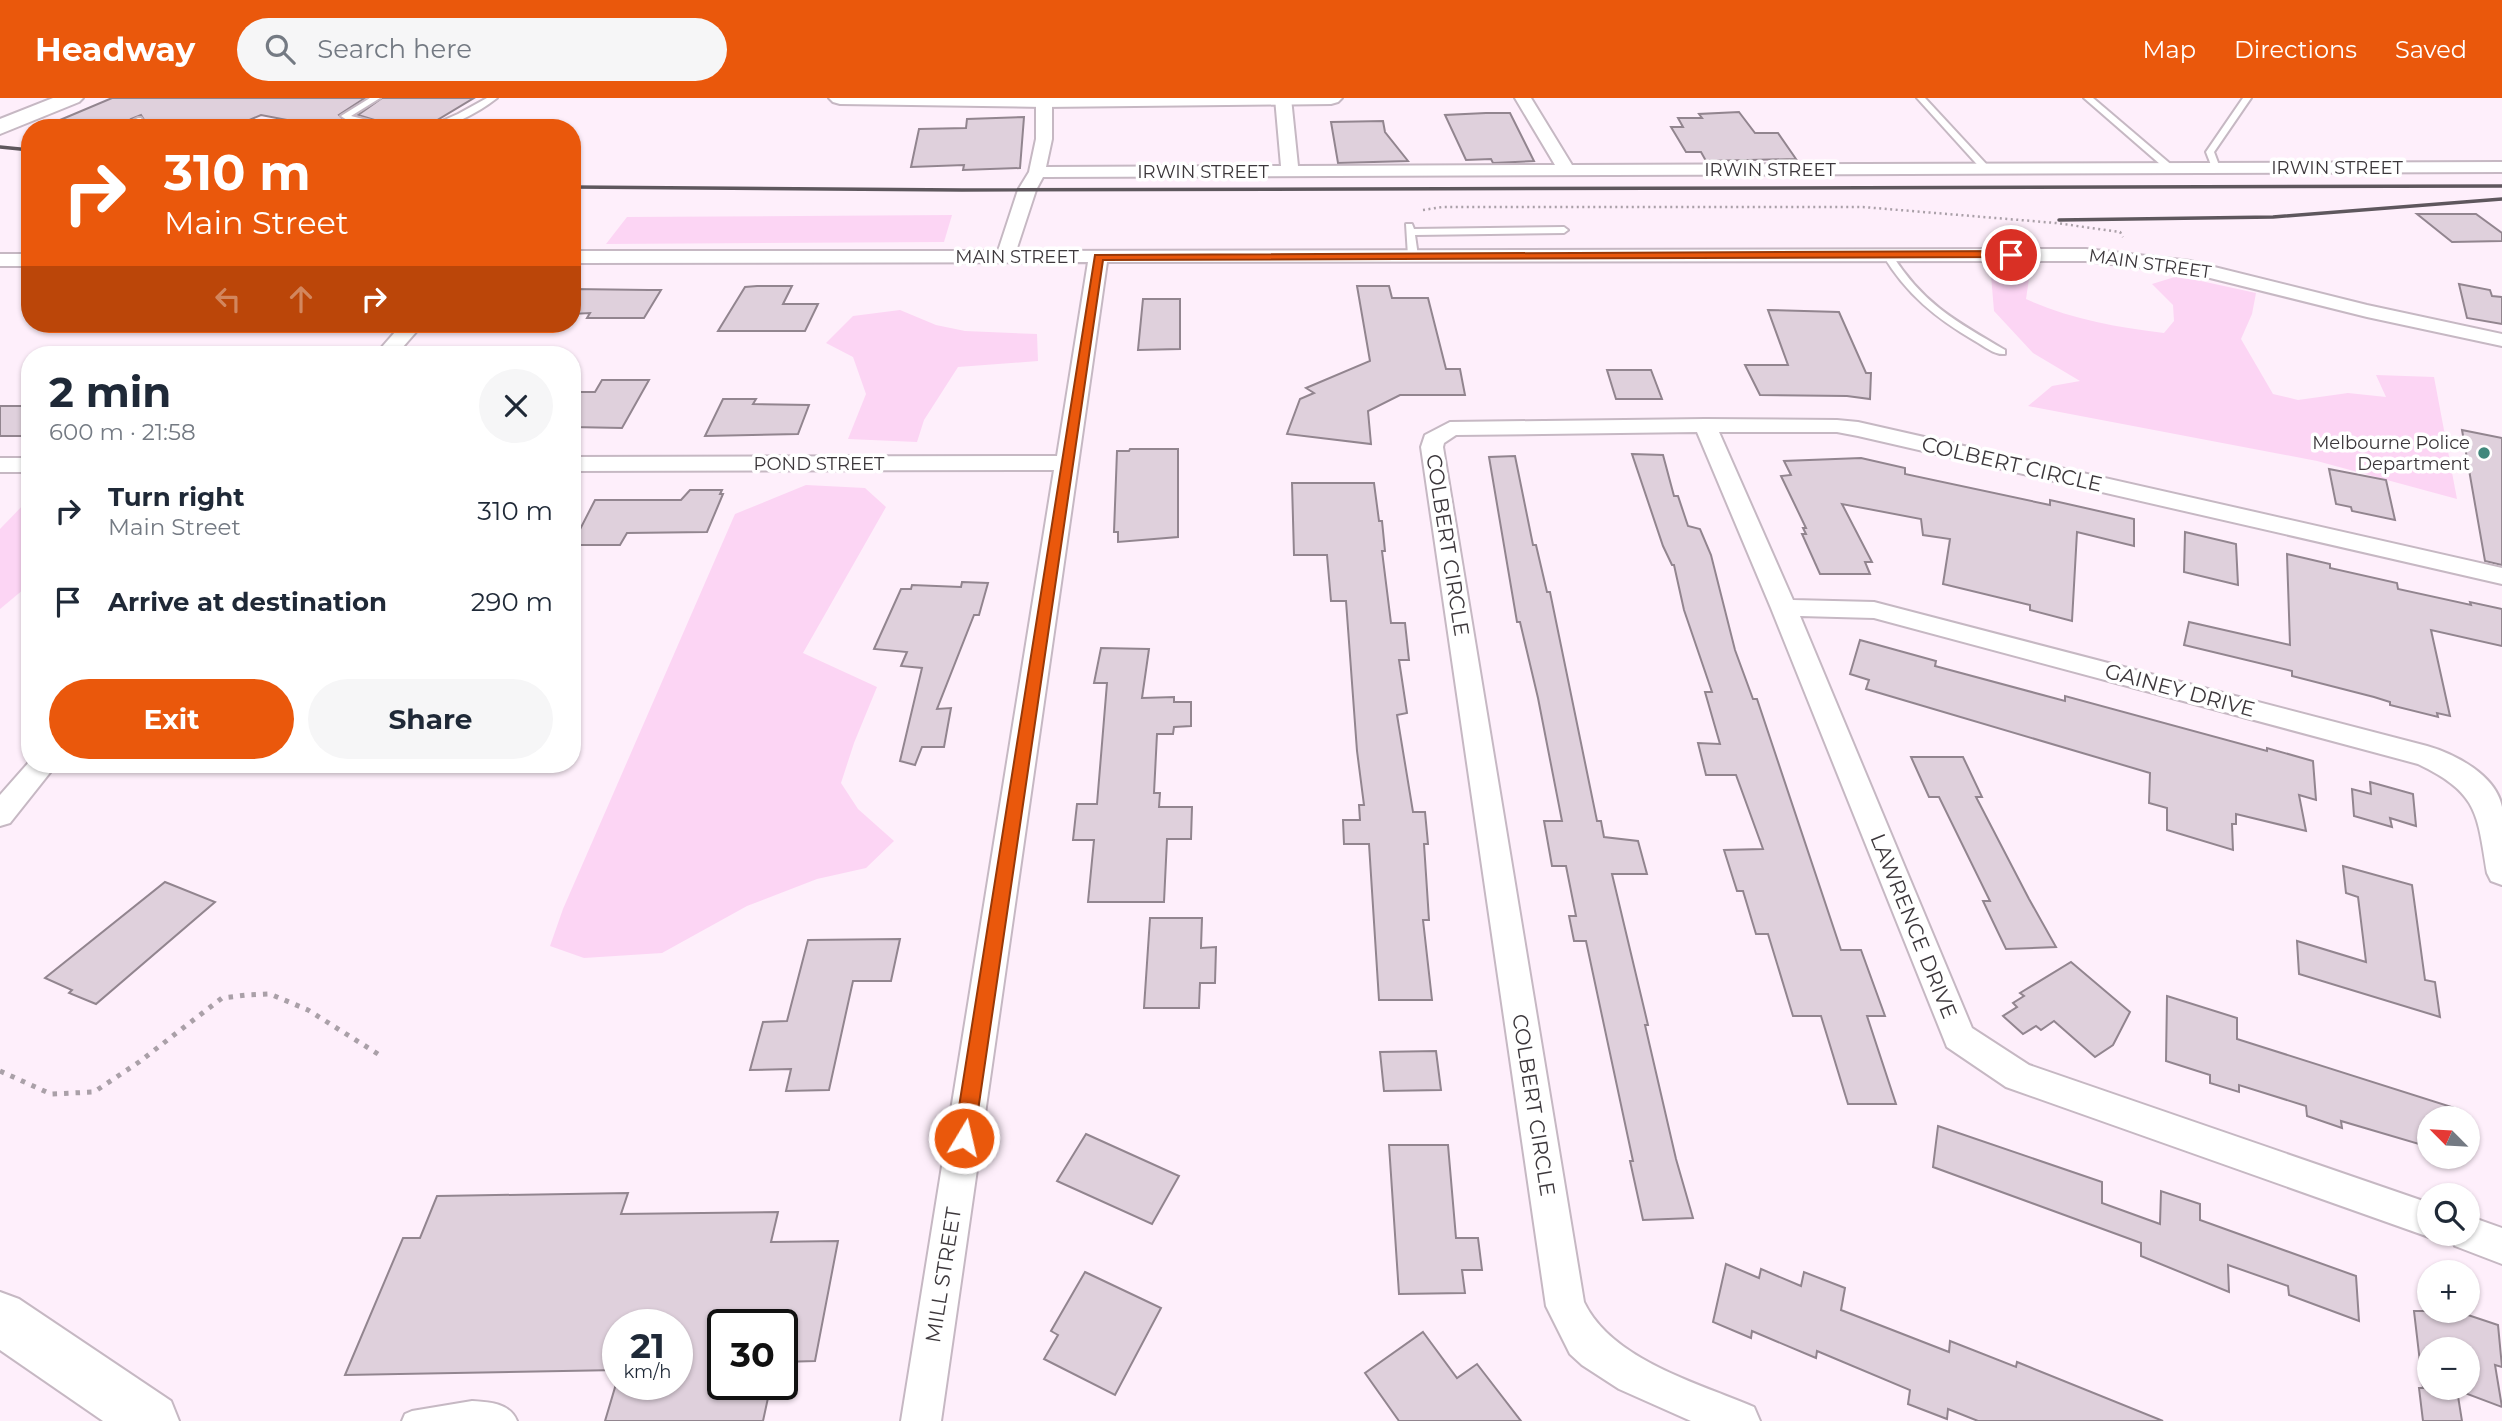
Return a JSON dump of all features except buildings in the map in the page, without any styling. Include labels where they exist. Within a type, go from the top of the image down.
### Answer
[{"type":"main road","points":[[0,127],[72,98]]},
{"type":"main road","points":[[840,98],[1331,98]]},
{"type":"main road","points":[[0,1318],[151,1421]]},
{"type":"street","points":[[1283,98],[1290,172]]},
{"type":"street","points":[[1523,98],[1567,171]]},
{"type":"street","points":[[1005,258],[1027,190],[1037,172],[1044,139],[1044,100]]},
{"type":"street","name":"IRWIN STREET","points":[[1037,172],[2502,167]]},
{"type":"street","name":"MAIN STREET","points":[[581,257],[2086,254],[2137,258],[2215,272],[2367,311],[2502,340]]},
{"type":"street","name":"MILL STREET","points":[[921,1421],[1098,257]]},
{"type":"street","points":[[0,260],[21,260]]},
{"type":"street","points":[[393,346],[405,333]]},
{"type":"street","name":"LAWRENCE DRIVE","points":[[1705,425],[1784,608],[1959,1037],[2018,1076],[2417,1216]]},
{"type":"street","name":"COLBERT CIRCLE","points":[[1740,1421],[1657,1386],[1611,1362],[1584,1342],[1566,1307],[1433,440],[1439,434],[1460,428],[1837,426],[2502,576]]},
{"type":"street","name":"POND STREET","points":[[581,464],[1065,463]]},
{"type":"street","points":[[0,465],[21,465]]},
{"type":"street","name":"GAINEY DRIVE","points":[[1784,608],[1874,610],[2427,756],[2470,779],[2485,796],[2502,873]]},
{"type":"street","points":[[0,815],[35,773]]},
{"type":"street","points":[[2480,1238],[2502,1246]]},
{"type":"lane","points":[[350,119],[345,116],[376,98]]},
{"type":"lane","points":[[455,119],[493,98]]},
{"type":"lane","points":[[1921,98],[1986,169]]},
{"type":"lane","points":[[2088,98],[2171,169]]},
{"type":"lane","points":[[2216,168],[2210,152],[2247,98]]},
{"type":"lane","points":[[1413,256],[1409,229],[1564,230]]},
{"type":"lane","points":[[1888,255],[1911,291],[1931,309],[2001,352]]},
{"type":"lane","points":[[412,1421],[472,1411],[493,1412],[507,1421]]},
{"type":"path","points":[[1409,229],[1407,222],[1418,211],[1442,207],[1863,207],[1926,215],[2079,224],[2120,232],[2137,258]]},
{"type":"path","points":[[0,1071],[51,1094],[94,1092],[139,1062],[222,998],[247,995],[270,994],[308,1010],[378,1054]]},
{"type":"shaded area","points":[[952,215],[944,242],[606,244],[627,217]]},
{"type":"shaded area","points":[[1991,275],[2029,279],[2026,299],[2059,312],[2111,325],[2164,333],[2174,321],[2173,305],[2152,284],[2178,276],[2256,293],[2252,314],[2241,339],[2273,394],[2298,400],[2348,393],[2386,397],[2376,375],[2434,377],[2457,499],[2317,461],[2028,406],[2052,386],[2080,381],[2033,353],[1994,311]]},
{"type":"shaded area","points":[[900,310],[936,325],[965,331],[1037,334],[1038,361],[958,367],[924,420],[917,442],[848,439],[866,394],[853,357],[826,343],[853,316]]},
{"type":"shaded area","points":[[806,485],[865,488],[886,507],[803,653],[877,687],[841,783],[858,809],[894,841],[866,868],[817,879],[747,906],[662,953],[584,958],[550,946],[563,909],[735,514]]},
{"type":"shaded area","points":[[21,507],[21,592],[0,609],[0,529]]},
{"type":"railway","points":[[0,147],[21,149]]},
{"type":"railway","points":[[581,187],[962,190],[2502,186]]},
{"type":"railway","points":[[2059,220],[2273,217],[2502,199]]},
{"type":"place","name":"Melbourne Police Department","points":[[2484,453]]},
{"type":"route","points":[[964,1138],[1098,257],[2011,255]]}]
